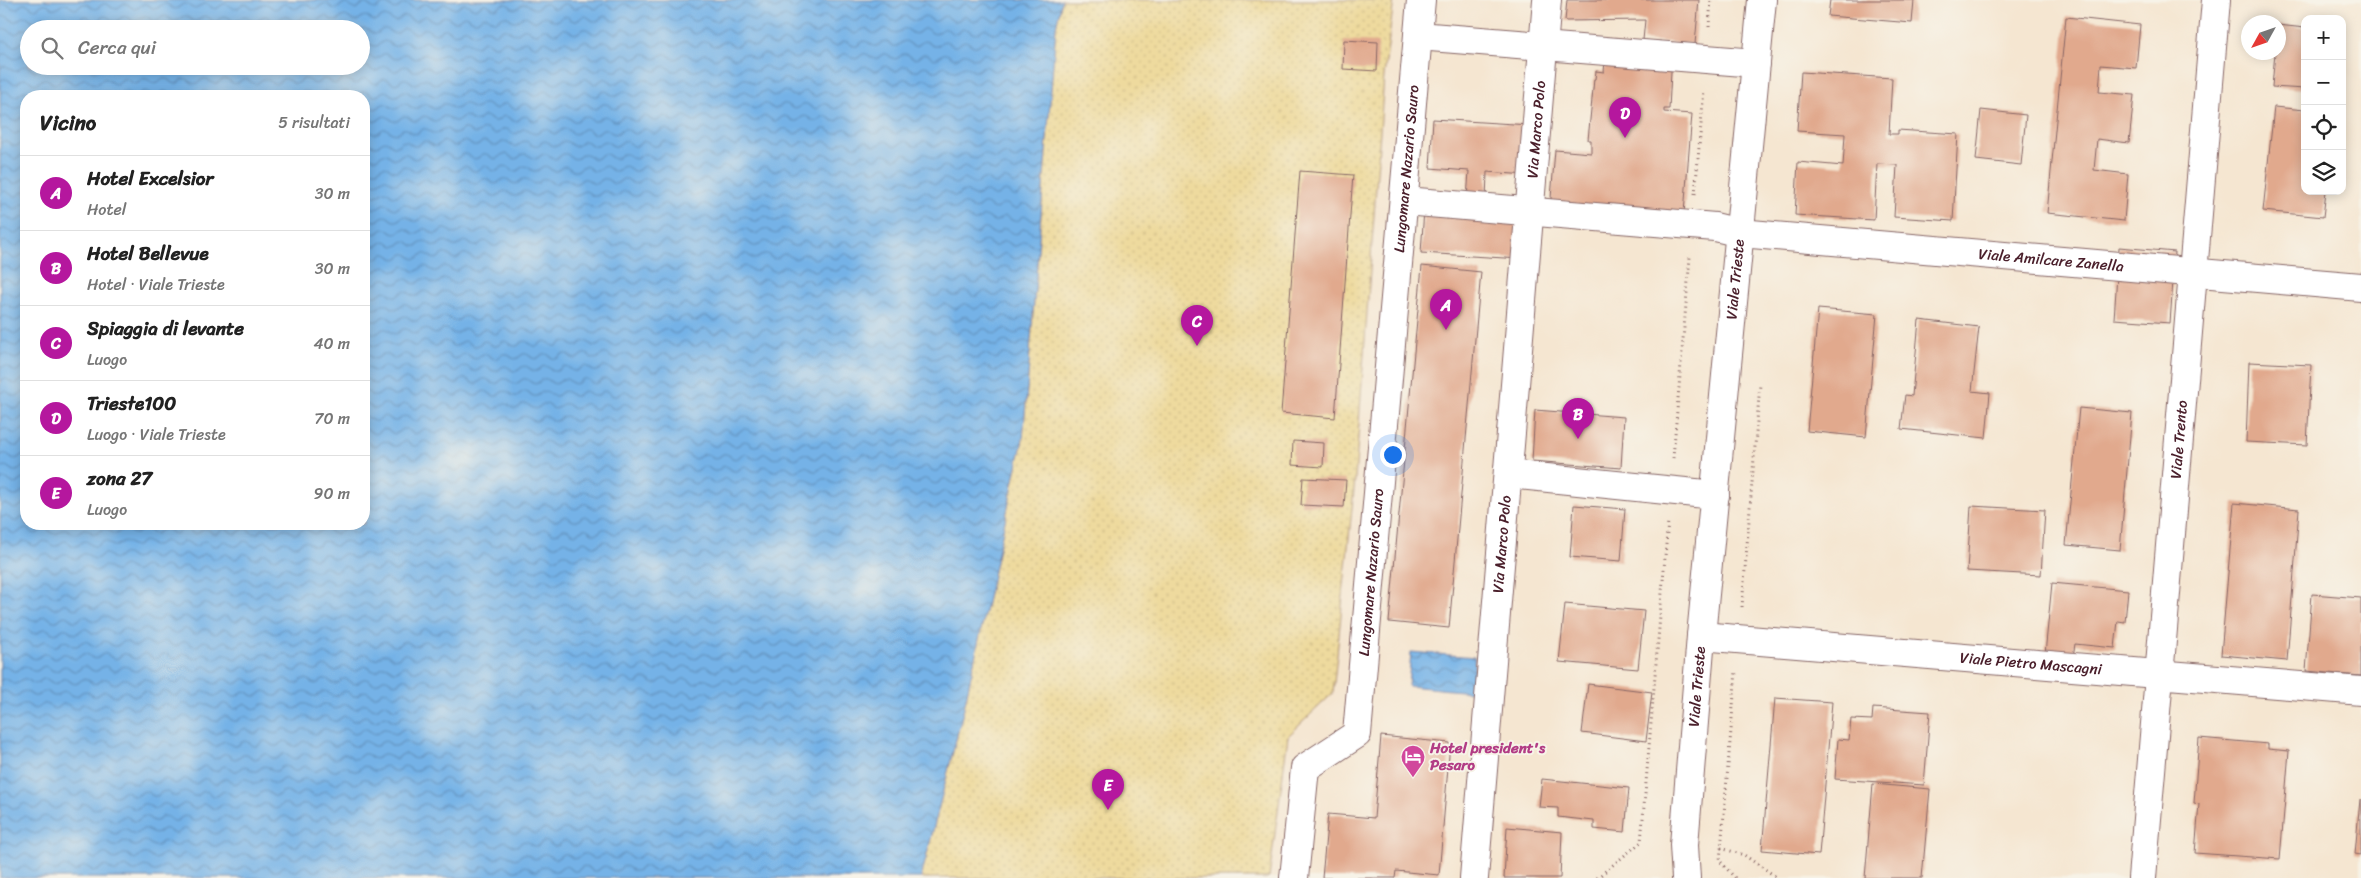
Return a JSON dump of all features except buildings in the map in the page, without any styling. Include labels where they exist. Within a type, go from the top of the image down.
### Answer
[{"type":"street","name":"Lungomare Nazario Sauro","points":[[1294,878],[1305,768],[1357,734],[1405,201],[1421,0]]},
{"type":"street","name":"Via Marco Polo","points":[[1474,878],[1548,0]]},
{"type":"street","name":"Viale Trieste","points":[[1686,878],[1684,845],[1701,636],[1762,0]]},
{"type":"street","name":"Viale Trento","points":[[2142,878],[2216,0]]},
{"type":"street","points":[[1418,36],[1756,63]]},
{"type":"street","points":[[1405,201],[1530,211]]},
{"type":"street","name":"Viale Amilcare Zanella","points":[[1530,211],[1715,227],[1740,234],[2361,287]]},
{"type":"street","points":[[1508,474],[1715,495]]},
{"type":"street","name":"Viale Pietro Mascagni","points":[[1701,636],[2361,691]]},
{"type":"path","points":[[1597,878],[1641,842],[1712,0]]},
{"type":"path","points":[[1735,878],[1720,861],[1760,384]]},
{"type":"path","points":[[1721,848],[1744,855],[1778,878]]},
{"type":"sand","points":[[1062,0],[1394,0],[1384,76],[1355,479],[1333,693],[1288,736],[1269,878],[921,878],[963,712],[1023,439],[1056,27]]},
{"type":"water","points":[[0,0],[1062,0],[1056,27],[1023,439],[963,712],[921,878],[0,878]]},
{"type":"water","points":[[1411,652],[1475,657],[1472,692],[1408,686]]},
{"type":"place","name":"Trieste100","points":[[1625,138]]},
{"type":"place","name":"Hotel Excelsior","points":[[1446,330]]},
{"type":"place","name":"Spiaggia di levante","points":[[1197,346]]},
{"type":"place","name":"Hotel Bellevue","points":[[1578,439]]},
{"type":"place","name":"Hotel president's Pesaro","points":[[1413,778]]},
{"type":"place","name":"zona 27","points":[[1108,810]]}]
